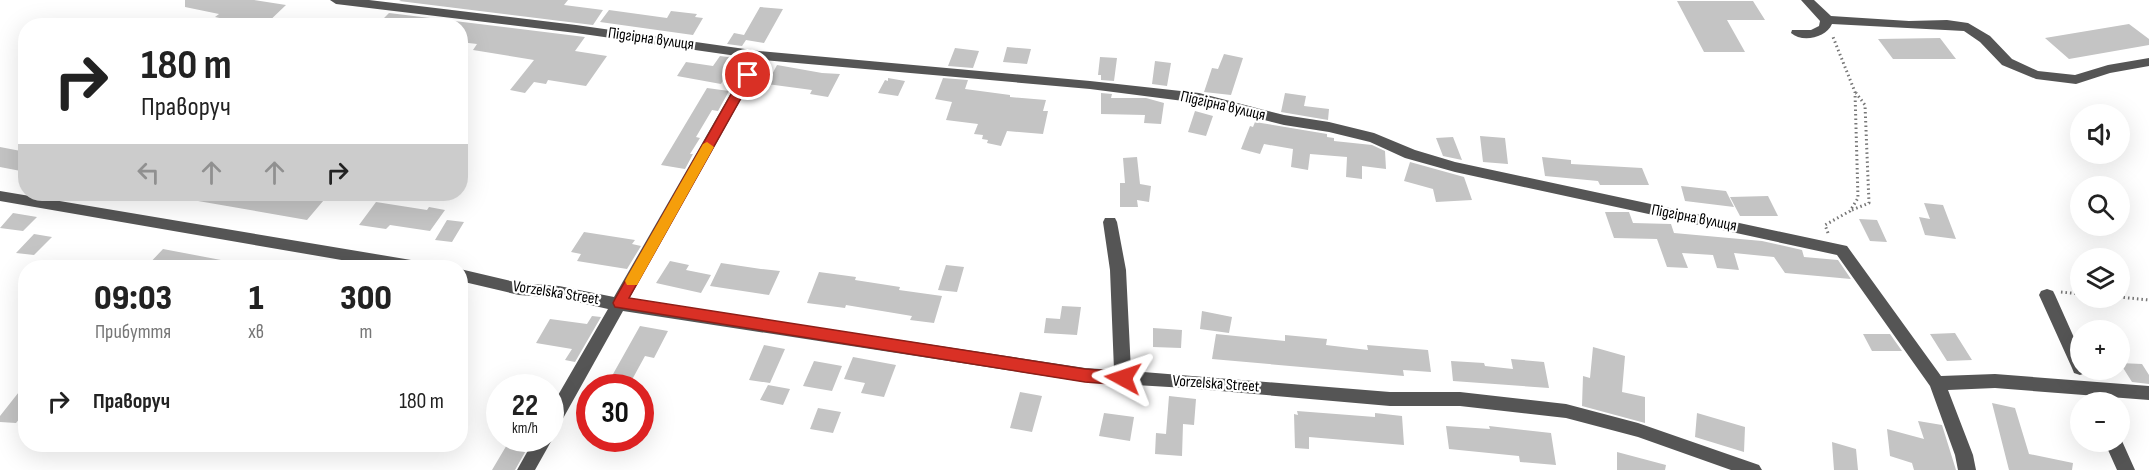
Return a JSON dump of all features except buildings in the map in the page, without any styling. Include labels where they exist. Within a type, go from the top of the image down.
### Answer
[{"type":"street","name":"Підгірна вулиця","points":[[336,0],[759,54],[1090,85],[1199,98],[1284,120],[1329,127],[1374,138],[1410,154],[1455,168],[1836,248]]},
{"type":"street","points":[[1807,0],[1827,20],[1909,25],[1947,24],[1968,27],[1985,39],[2007,62],[2036,75],[2076,80],[2108,69],[2149,62]]},
{"type":"street","points":[[1797,33],[1813,34],[1824,28],[1827,20]]},
{"type":"street","points":[[564,401],[759,54]]},
{"type":"street","points":[[0,195],[18,198]]},
{"type":"street","points":[[35,201],[376,260]]},
{"type":"street","points":[[1110,222],[1118,270],[1123,378]]},
{"type":"street","points":[[1836,248],[1842,250],[1937,383],[1964,455],[1967,470]]},
{"type":"street","name":"Vorzelska Street","points":[[468,277],[519,289],[559,292],[1085,375],[1186,381],[1390,399],[1460,399],[1566,411],[1638,430],[1753,470]]},
{"type":"street","points":[[2048,296],[2070,344]]},
{"type":"street","points":[[1937,383],[1995,381],[2072,392]]},
{"type":"street","points":[[2130,394],[2149,393]]},
{"type":"street","points":[[526,470],[536,452]]},
{"type":"street","points":[[2118,452],[2126,470]]},
{"type":"path","points":[[1827,20],[1855,92],[1865,105],[1869,203],[1825,225],[1836,248]]},
{"type":"path","points":[[1850,211],[1858,198],[1855,92]]},
{"type":"path","points":[[2130,298],[2149,300]]},
{"type":"slow traffic","points":[[632,281],[707,147]]},
{"type":"route","points":[[748,75],[620,303],[1085,375],[1123,378]]}]
